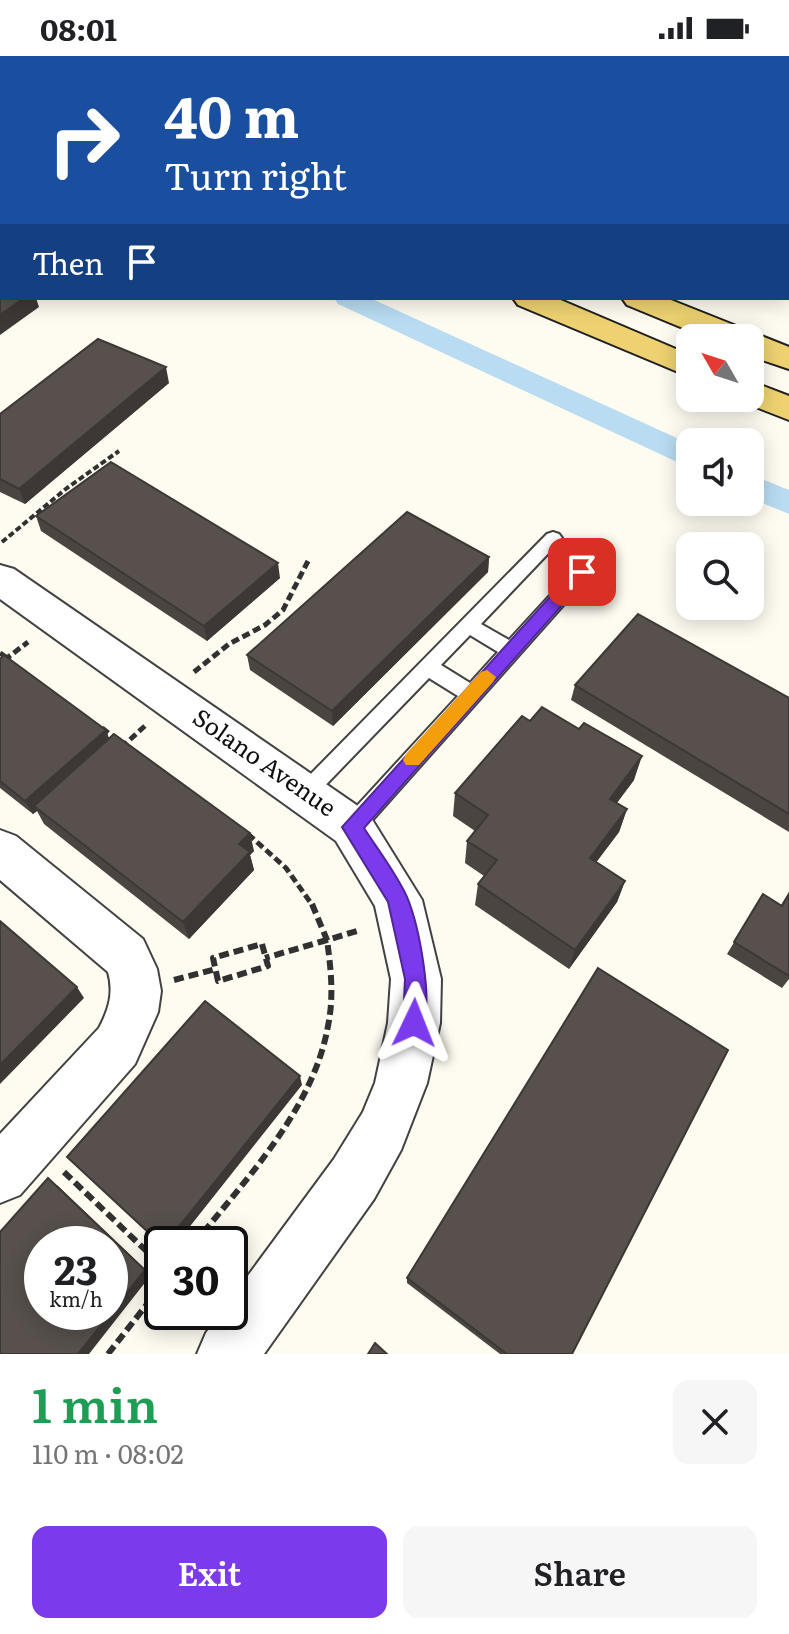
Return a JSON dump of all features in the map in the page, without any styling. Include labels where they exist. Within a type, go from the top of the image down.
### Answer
[{"type":"main road","points":[[534,300],[676,361]]},
{"type":"main road","points":[[643,300],[702,324]]},
{"type":"main road","points":[[764,349],[789,359]]},
{"type":"main road","points":[[764,398],[789,409]]},
{"type":"street","name":"Solano Avenue","points":[[1,561],[352,827],[398,900],[416,979],[414,1023],[401,1083],[382,1131],[354,1179],[227,1354]]},
{"type":"street","points":[[0,851],[126,956],[135,973],[137,998],[131,1022],[117,1046],[0,1175]]},
{"type":"lane","points":[[306,792],[553,538]]},
{"type":"lane","points":[[352,827],[593,560]]},
{"type":"lane","points":[[468,625],[511,651]]},
{"type":"lane","points":[[428,667],[472,694]]},
{"type":"path","points":[[1,561],[67,488],[119,451]]},
{"type":"path","points":[[194,672],[229,644],[265,625],[283,610],[308,561]]},
{"type":"path","points":[[0,664],[29,642]]},
{"type":"path","points":[[0,653],[19,667]]},
{"type":"path","points":[[124,745],[147,724]]},
{"type":"path","points":[[101,727],[137,754]]},
{"type":"path","points":[[208,1226],[296,1109],[313,1079],[324,1049],[333,987],[333,963],[327,940],[300,881],[281,861],[240,828]]},
{"type":"path","points":[[265,958],[360,930]]},
{"type":"path","points":[[262,944],[265,958],[268,966],[218,981],[213,958],[262,944]]},
{"type":"path","points":[[160,984],[216,969]]},
{"type":"path","points":[[57,1165],[144,1249]]},
{"type":"path","points":[[108,1354],[144,1308]]},
{"type":"building","points":[[0,300],[21,300],[0,315]]},
{"type":"building","points":[[98,339],[166,367],[19,489],[0,479],[0,414]]},
{"type":"building","points":[[111,462],[278,563],[204,626],[36,516]]},
{"type":"building","points":[[407,512],[489,557],[332,711],[247,655]]},
{"type":"building","points":[[638,614],[789,698],[789,814],[575,685]]},
{"type":"building","points":[[4,655],[106,730],[25,801],[0,781],[0,659]]},
{"type":"building","points":[[542,707],[579,729],[584,723],[642,756],[610,799],[627,809],[590,858],[625,881],[575,950],[478,884],[497,860],[467,841],[488,815],[455,793],[522,716],[530,721]]},
{"type":"building","points":[[114,734],[250,833],[239,844],[250,852],[183,922],[34,806]]},
{"type":"building","points":[[763,894],[782,906],[789,894],[789,976],[734,942]]},
{"type":"building","points":[[0,921],[77,987],[0,1065]]},
{"type":"building","points":[[598,968],[728,1050],[572,1354],[507,1354],[407,1278]]},
{"type":"building","points":[[205,1001],[300,1076],[179,1226],[144,1228],[67,1157]]},
{"type":"building","points":[[48,1178],[99,1226],[24,1226],[24,1330],[97,1330],[78,1354],[0,1354],[0,1232]]},
{"type":"building","points":[[128,1254],[144,1271],[128,1291]]},
{"type":"building","points":[[375,1343],[387,1354],[368,1354]]},
{"type":"waterway","points":[[352,300],[676,450]]},
{"type":"waterway","points":[[764,491],[789,503]]},
{"type":"slow traffic","points":[[413,760],[487,677]]},
{"type":"route","points":[[414,1023],[416,979],[398,900],[352,827],[582,572]]}]
